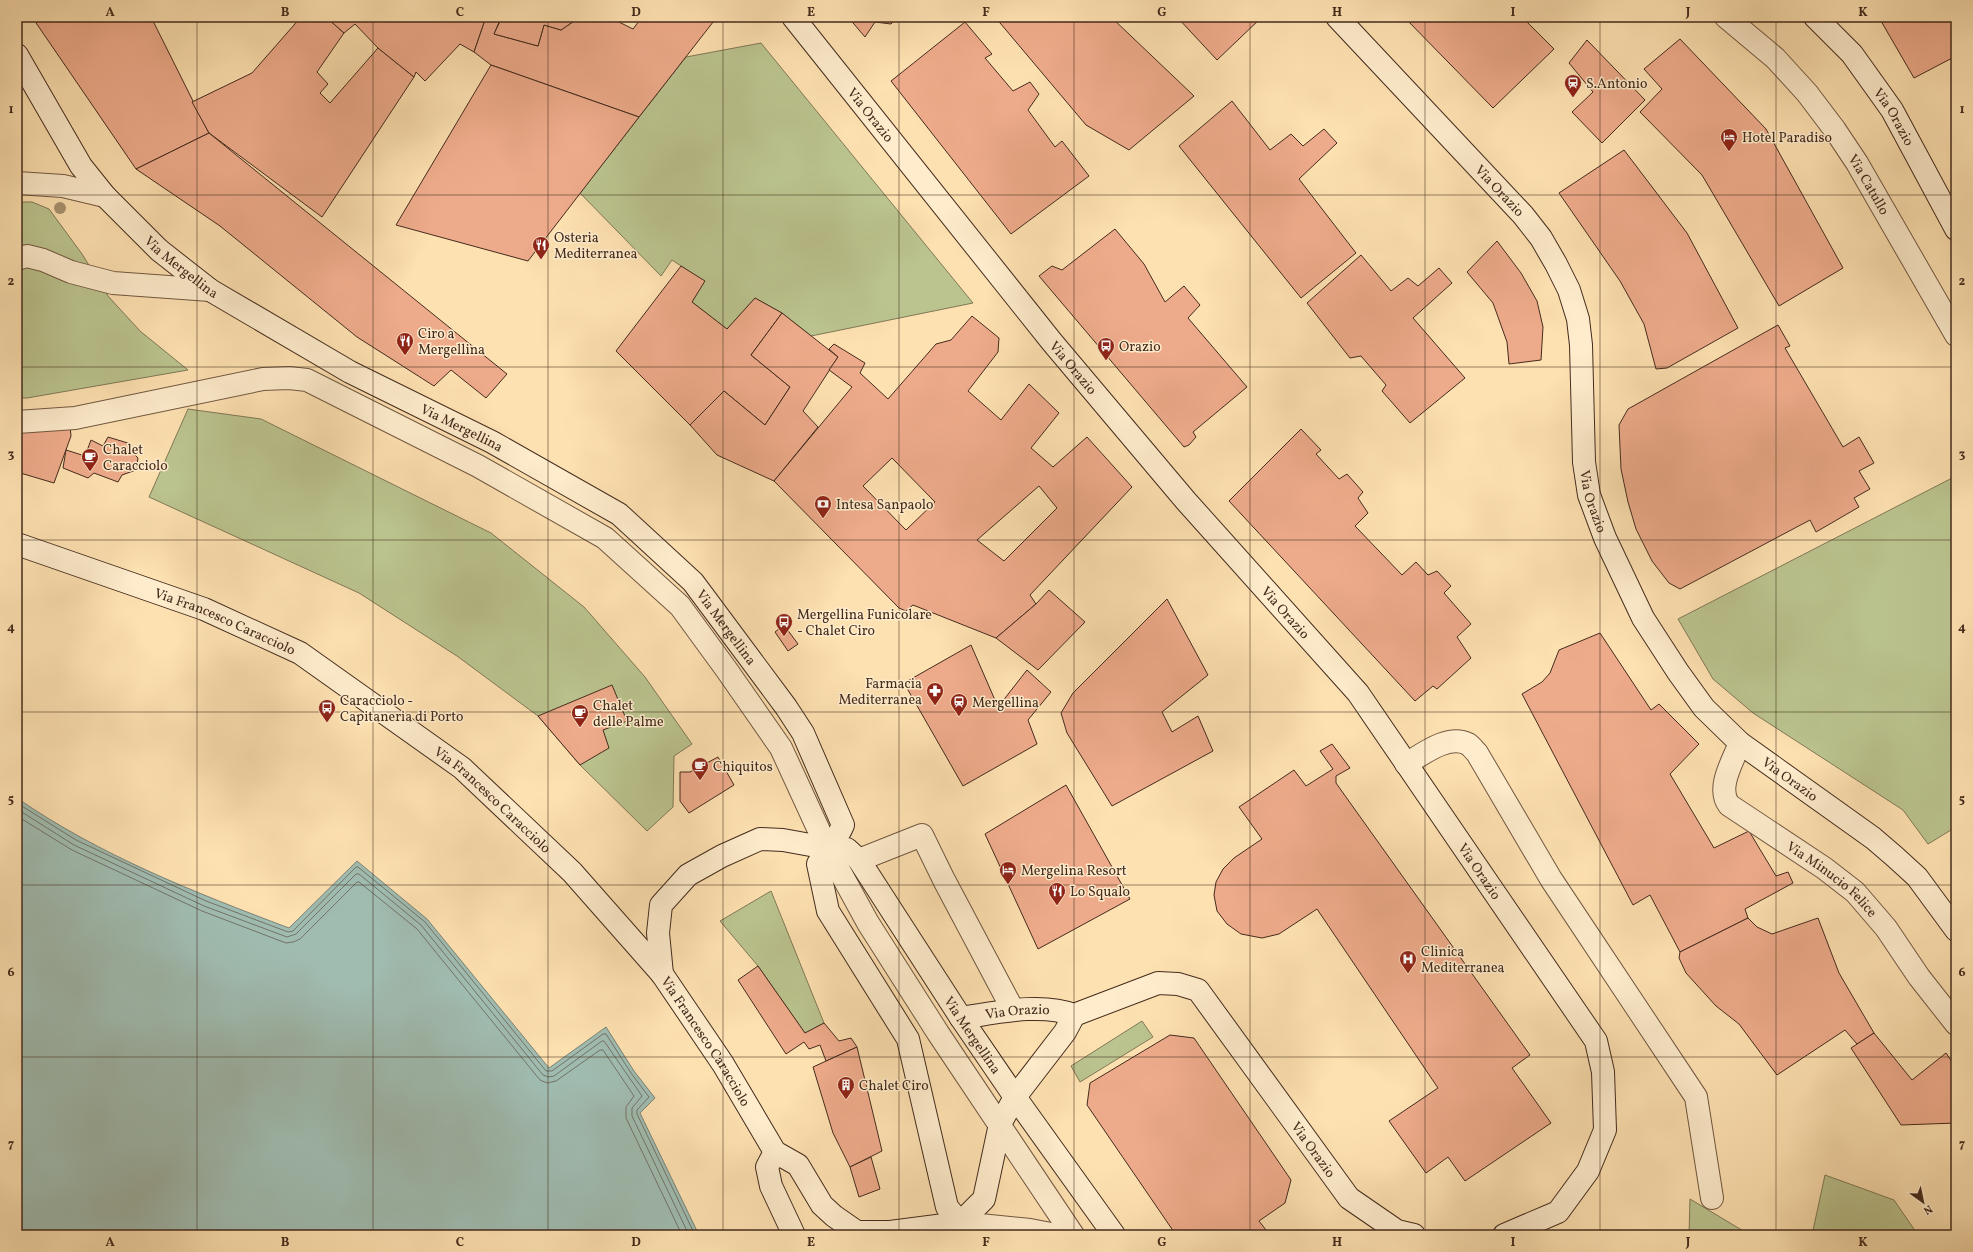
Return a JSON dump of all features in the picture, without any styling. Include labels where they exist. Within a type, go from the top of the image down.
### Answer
[{"type":"street","name":"Via Orazio","points":[[793,17],[1057,348],[1186,501],[1358,693],[1596,1041],[1603,1072],[1605,1130],[1588,1171],[1558,1212],[1504,1235]]},
{"type":"street","name":"Via Orazio","points":[[1337,17],[1523,215],[1541,238],[1556,264],[1569,290],[1578,319],[1581,345],[1584,462],[1590,495],[1605,538],[1643,618],[1678,672],[1704,708],[1740,743],[1873,838],[1917,877],[1956,930]]},
{"type":"street","name":"Via Catullo","points":[[1726,17],[1775,58],[1807,93],[1835,130],[1857,163],[1956,334]]},
{"type":"street","name":"Via Orazio","points":[[1815,17],[1852,54],[1892,110],[1956,229]]},
{"type":"street","name":"Via Mergellina","points":[[17,56],[81,166],[105,196],[160,250],[210,290],[350,372],[492,442],[619,514],[693,582],[786,707],[803,733],[843,825],[838,836],[827,848],[818,864],[828,911],[908,1039],[947,1207],[960,1229]]},
{"type":"street","points":[[17,183],[63,186],[105,196]]},
{"type":"street","points":[[17,259],[27,256],[43,260],[71,272],[113,283],[210,290]]},
{"type":"street","points":[[17,422],[75,418],[262,379],[289,378],[307,380],[478,466],[605,538],[680,606],[781,748],[827,848],[868,923],[938,1033],[1073,1235]]},
{"type":"street","name":"Via Francesco Caracciolo","points":[[17,544],[204,609],[300,653],[462,768],[572,872],[662,974],[723,1064],[775,1152]]},
{"type":"street","points":[[1406,764],[1446,742],[1456,741],[1469,744],[1477,753],[1551,879],[1696,1097],[1712,1198]]},
{"type":"street","name":"Via Minucio Felice","points":[[1740,743],[1724,788],[1726,800],[1734,809],[1824,868],[1855,892],[1886,928],[1919,977],[1956,1024]]},
{"type":"street","points":[[859,860],[922,835],[944,880],[1013,1010]]},
{"type":"street","points":[[662,974],[658,933],[661,905],[688,875],[722,856],[760,839],[783,840],[827,848]]},
{"type":"street","name":"Via Mergellina","points":[[827,848],[847,849],[859,860],[961,1018],[1015,1097],[1114,1235]]},
{"type":"street","name":"Via Orazio","points":[[1015,1097],[1065,1032],[1074,1015],[1158,983],[1178,984],[1198,990],[1349,1198],[1397,1231],[1414,1235]]},
{"type":"street","name":"Via Orazio","points":[[961,1018],[1013,1010],[1062,1010],[1074,1015]]},
{"type":"street","points":[[960,1229],[984,1199],[1000,1124],[1015,1097]]},
{"type":"street","points":[[794,1235],[771,1186],[767,1167],[775,1152],[798,1165],[822,1205],[834,1216],[857,1232],[960,1229],[1030,1230],[1056,1235]]},
{"type":"green space","points":[[761,43],[973,303],[811,336],[782,313],[755,298],[727,329],[692,302],[704,281],[672,260],[661,276],[580,193],[686,57]]},
{"type":"green space","points":[[17,202],[32,202],[49,209],[82,254],[108,296],[140,331],[188,370],[27,398],[17,398]]},
{"type":"green space","points":[[188,409],[261,419],[491,533],[584,607],[645,677],[692,744],[674,756],[673,807],[647,831],[580,765],[538,716],[457,656],[359,593],[149,497]]},
{"type":"green space","points":[[1956,476],[1956,827],[1928,844],[1903,810],[1753,713],[1713,679],[1678,619]]},
{"type":"green space","points":[[771,891],[824,1023],[805,1033],[758,966],[720,921]]},
{"type":"green space","points":[[1142,1021],[1153,1037],[1080,1082],[1071,1066]]},
{"type":"green space","points":[[1825,1175],[1894,1200],[1918,1235],[1812,1235]]},
{"type":"green space","points":[[1690,1199],[1750,1235],[1689,1235]]},
{"type":"water","points":[[17,798],[48,819],[115,855],[184,887],[289,928],[357,861],[427,919],[549,1068],[606,1027],[634,1071],[655,1098],[640,1113],[699,1235],[17,1235]]},
{"type":"building","points":[[32,17],[151,17],[209,133],[136,169]]},
{"type":"building","points":[[301,17],[326,17],[344,33],[317,72],[328,84],[320,93],[330,103],[378,48],[414,77],[322,217],[209,133],[192,102],[252,73]]},
{"type":"building","points":[[326,17],[486,17],[474,52],[460,44],[425,81],[416,72],[414,77],[378,48],[355,24],[344,33]]},
{"type":"building","points":[[486,17],[500,20],[494,34],[538,46],[544,25],[561,30],[580,17],[609,17],[633,29],[642,17],[717,17],[639,117],[491,65],[474,52]]},
{"type":"building","points":[[487,17],[502,17],[500,20]]},
{"type":"building","points":[[502,17],[580,17],[561,30],[544,25],[538,46],[494,34]]},
{"type":"building","points":[[848,17],[898,17],[891,24],[875,22],[865,37]]},
{"type":"building","points":[[995,17],[1111,17],[1194,96],[1129,150],[1086,125]]},
{"type":"building","points":[[1177,17],[1262,17],[1217,60]]},
{"type":"building","points":[[1404,17],[1522,17],[1554,49],[1493,108]]},
{"type":"building","points":[[1888,17],[1956,17],[1956,56],[1914,78],[1881,21]]},
{"type":"building","points":[[965,22],[992,54],[985,58],[1013,91],[1030,82],[1039,94],[1028,110],[1055,147],[1062,141],[1089,176],[1011,234],[891,81]]},
{"type":"building","name":"Hotel Paradiso","points":[[1680,39],[1766,129],[1843,268],[1779,306],[1702,175],[1640,112],[1662,89],[1644,69]]},
{"type":"building","points":[[1587,40],[1645,100],[1602,143],[1572,112],[1593,92],[1569,63]]},
{"type":"building","points":[[491,65],[639,117],[528,261],[396,225]]},
{"type":"building","points":[[1232,101],[1270,150],[1291,134],[1303,146],[1324,129],[1337,143],[1299,179],[1356,253],[1301,298],[1179,146]]},
{"type":"building","points":[[209,133],[507,374],[486,398],[451,370],[434,386],[357,337],[220,226],[136,169]]},
{"type":"building","points":[[1624,150],[1687,233],[1738,328],[1667,368],[1656,369],[1644,324],[1620,281],[1559,193]]},
{"type":"building","points":[[1115,229],[1144,264],[1165,302],[1184,286],[1200,305],[1188,318],[1247,387],[1193,432],[1196,437],[1189,445],[1184,447],[1039,276],[1052,266],[1062,270]]},
{"type":"building","points":[[1497,241],[1521,273],[1537,301],[1543,327],[1541,360],[1509,364],[1507,342],[1493,303],[1467,272]]},
{"type":"building","points":[[1361,255],[1391,291],[1408,278],[1418,286],[1439,268],[1452,283],[1413,318],[1465,378],[1410,423],[1382,391],[1386,385],[1361,356],[1350,358],[1307,303]]},
{"type":"building","points":[[681,266],[705,281],[692,302],[727,329],[755,298],[782,313],[751,355],[790,387],[765,425],[724,391],[690,425],[616,351]]},
{"type":"building","points":[[17,295],[20,295],[19,372],[17,372]]},
{"type":"building","points":[[782,313],[838,357],[803,411],[818,427],[774,481],[717,455],[690,425],[724,391],[765,425],[790,387],[751,355]]},
{"type":"building","points":[[972,316],[999,338],[998,352],[968,391],[1001,420],[1029,384],[1059,413],[1031,448],[1053,467],[1087,437],[1132,487],[1030,595],[1036,604],[996,638],[913,605],[906,611],[899,608],[774,481],[852,387],[829,370],[838,357],[829,349],[834,344],[865,363],[860,373],[888,399],[936,344],[951,340]],"holes":[[[892,458],[935,502],[906,530],[863,486]],[[1039,486],[1057,508],[1004,561],[977,540]]]},
{"type":"building","points":[[1778,325],[1790,346],[1785,348],[1843,447],[1859,437],[1874,463],[1859,471],[1870,489],[1854,498],[1859,507],[1816,532],[1810,520],[1680,589],[1669,583],[1652,561],[1636,529],[1628,502],[1621,469],[1619,425],[1628,409]]},
{"type":"building","points":[[70,426],[71,436],[54,483],[17,472],[17,427]]},
{"type":"building","points":[[1301,429],[1321,450],[1316,454],[1339,479],[1347,474],[1363,492],[1358,498],[1368,513],[1355,526],[1402,575],[1416,562],[1428,575],[1437,571],[1451,586],[1444,593],[1471,624],[1457,637],[1471,658],[1437,689],[1433,686],[1415,701],[1229,501]]},
{"type":"building","points":[[108,437],[131,444],[130,450],[138,458],[136,470],[122,475],[118,482],[94,473],[88,478],[63,468],[66,450],[85,456],[91,440],[103,446]]},
{"type":"building","points":[[1049,590],[1085,622],[1038,670],[996,638],[1036,604]]},
{"type":"building","points":[[1167,599],[1208,675],[1162,712],[1172,732],[1198,716],[1213,751],[1112,806],[1067,733],[1061,713],[1073,693]]},
{"type":"building","points":[[784,625],[798,644],[788,651],[775,632]]},
{"type":"building","points":[[1600,633],[1651,710],[1659,704],[1699,744],[1670,774],[1714,848],[1749,831],[1776,876],[1788,872],[1793,883],[1745,909],[1748,918],[1680,952],[1650,895],[1633,905],[1522,694],[1542,682],[1550,673],[1559,650]]},
{"type":"building","points":[[971,645],[998,707],[1027,670],[1051,692],[1028,720],[1037,744],[963,786],[904,683]]},
{"type":"building","points":[[612,685],[627,721],[603,730],[609,748],[580,765],[538,716]]},
{"type":"building","points":[[1332,744],[1350,768],[1336,776],[1336,783],[1530,1055],[1512,1068],[1551,1123],[1465,1181],[1448,1157],[1426,1173],[1389,1121],[1438,1088],[1317,909],[1279,934],[1262,938],[1241,934],[1227,924],[1217,911],[1214,895],[1216,882],[1223,869],[1234,858],[1262,839],[1239,807],[1294,770],[1306,786],[1333,769],[1320,751]]},
{"type":"building","points":[[718,757],[734,785],[689,813],[680,801],[680,772],[690,772]]},
{"type":"building","points":[[1066,785],[1130,899],[1038,949],[985,834]]},
{"type":"building","points":[[1748,918],[1757,927],[1772,934],[1818,918],[1839,973],[1874,1033],[1857,1044],[1845,1030],[1777,1075],[1739,1024],[1716,1006],[1686,973],[1679,958],[1680,952]]},
{"type":"building","points":[[758,966],[805,1033],[824,1023],[839,1041],[851,1038],[857,1047],[826,1061],[820,1045],[809,1049],[804,1042],[786,1054],[738,980]]},
{"type":"building","points":[[1874,1033],[1912,1080],[1946,1053],[1956,1068],[1956,1123],[1901,1125],[1851,1048]]},
{"type":"building","points":[[1170,1035],[1194,1038],[1291,1180],[1285,1203],[1259,1221],[1270,1235],[1176,1235],[1087,1105],[1090,1083]]},
{"type":"building","name":"Chalet Ciro","points":[[857,1047],[882,1151],[850,1167],[833,1133],[813,1067]]},
{"type":"building","points":[[871,1157],[880,1189],[859,1197],[850,1167]]},
{"type":"place","name":"S.Antonio","points":[[1573,98]]},
{"type":"place","name":"Hotel Paradiso","points":[[1729,152]]},
{"type":"place","name":"Osteria Mediterranea","points":[[541,260]]},
{"type":"place","name":"Ciro a Mergellina","points":[[405,356]]},
{"type":"place","name":"Orazio","points":[[1106,361]]},
{"type":"place","name":"Chalet Caracciolo","points":[[90,472]]},
{"type":"place","name":"Intesa Sanpaolo","points":[[823,519]]},
{"type":"place","name":"Mergellina Funicolare - Chalet Ciro","points":[[784,637]]},
{"type":"place","name":"Farmacia Mediterranea","points":[[935,706]]},
{"type":"place","name":"Mergellina","points":[[959,717]]},
{"type":"place","name":"Caracciolo - Capitaneria di Porto","points":[[327,723]]},
{"type":"place","name":"Chalet delle Palme","points":[[580,728]]},
{"type":"place","name":"Chiquitos","points":[[700,781]]},
{"type":"place","name":"Mergelina Resort","points":[[1008,885]]},
{"type":"place","name":"Lo Squalo","points":[[1057,906]]},
{"type":"place","name":"Clinica Mediterranea","points":[[1408,974]]},
{"type":"place","name":"Chalet Ciro","points":[[846,1100]]}]
